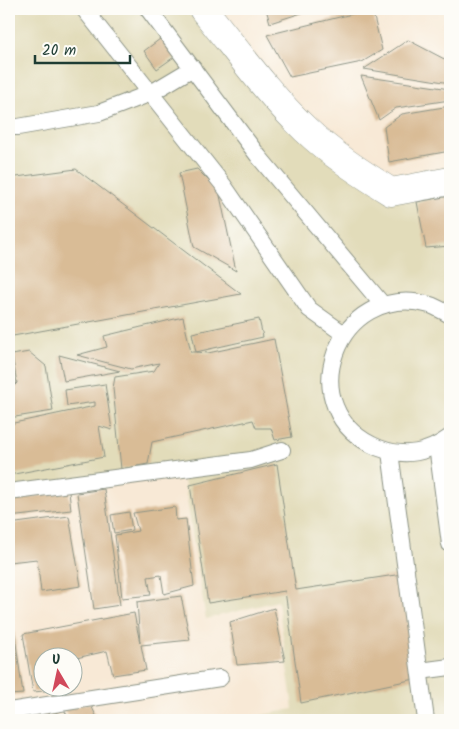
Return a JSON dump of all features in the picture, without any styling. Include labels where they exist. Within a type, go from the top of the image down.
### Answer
[{"type":"street","points":[[203,9],[277,100],[305,129],[361,173],[391,192],[450,181]]},
{"type":"lane","points":[[84,9],[224,186],[308,309],[344,334]]},
{"type":"lane","points":[[148,9],[259,157],[383,305]]},
{"type":"lane","points":[[9,127],[99,113],[151,93],[193,68]]},
{"type":"lane","points":[[450,315],[431,305],[407,301],[383,305],[361,316],[344,334],[335,350],[330,368],[330,386],[334,403],[346,425],[366,442],[390,452],[422,452],[444,441],[450,544]]},
{"type":"lane","points":[[9,492],[251,460],[282,450]]},
{"type":"lane","points":[[390,452],[426,720]]},
{"type":"lane","points":[[420,671],[450,667]]},
{"type":"lane","points":[[9,711],[220,678]]},
{"type":"shaded area","points":[[9,9],[197,9],[392,200],[450,190],[450,720],[237,720],[293,709],[278,601],[206,619],[183,474],[9,496]]},
{"type":"building","points":[[266,9],[314,9],[270,23]]},
{"type":"building","points":[[372,9],[382,50],[362,62],[290,77],[267,35]]},
{"type":"building","points":[[164,36],[177,55],[157,69],[144,51]]},
{"type":"building","points":[[408,40],[450,62],[450,83],[364,69]]},
{"type":"building","points":[[361,76],[450,89],[450,100],[396,108],[379,120]]},
{"type":"building","points":[[450,106],[450,151],[389,162],[384,127],[402,114]]},
{"type":"building","points":[[76,169],[241,294],[13,336],[9,329],[9,178]]},
{"type":"building","points":[[197,169],[219,191],[236,271],[194,247],[179,173]]},
{"type":"building","points":[[450,196],[450,246],[426,248],[417,202]]},
{"type":"building","points":[[183,317],[191,352],[208,353],[274,339],[292,437],[275,440],[271,428],[256,428],[253,420],[152,442],[148,464],[121,469],[113,388],[115,377],[154,371],[159,363],[131,369],[77,355],[107,347],[104,336]]},
{"type":"building","points":[[259,319],[263,337],[196,352],[192,333]]},
{"type":"building","points":[[29,352],[46,366],[53,411],[9,418],[9,391],[17,383],[12,355]]},
{"type":"building","points":[[59,355],[120,371],[64,381]]},
{"type":"building","points":[[9,362],[14,379],[9,384]]},
{"type":"building","points":[[105,384],[112,430],[99,426],[104,457],[9,475],[9,424],[95,406],[95,402],[67,406],[65,390]]},
{"type":"building","points":[[277,464],[296,590],[402,574],[415,679],[301,703],[285,591],[208,603],[190,485]]},
{"type":"building","points":[[104,489],[120,605],[94,609],[77,493]]},
{"type":"building","points":[[69,492],[71,510],[9,517],[9,500]]},
{"type":"building","points":[[175,507],[176,520],[186,519],[194,586],[164,594],[161,575],[148,577],[151,595],[122,598],[115,535],[138,531],[133,513]]},
{"type":"building","points":[[129,512],[132,530],[114,533],[111,515]]},
{"type":"building","points":[[69,516],[81,586],[41,592],[37,559],[9,562],[9,524]]},
{"type":"building","points":[[181,596],[190,640],[141,645],[146,670],[113,675],[107,651],[82,657],[82,646],[32,646],[32,686],[23,634],[134,613],[140,643],[137,602]]},
{"type":"building","points":[[274,608],[285,661],[237,665],[230,622]]},
{"type":"building","points":[[13,622],[23,694],[9,695],[9,624]]},
{"type":"building","points":[[90,703],[98,720],[69,720],[64,709]]},
{"type":"building","points":[[57,709],[56,720],[9,720],[9,715]]}]
